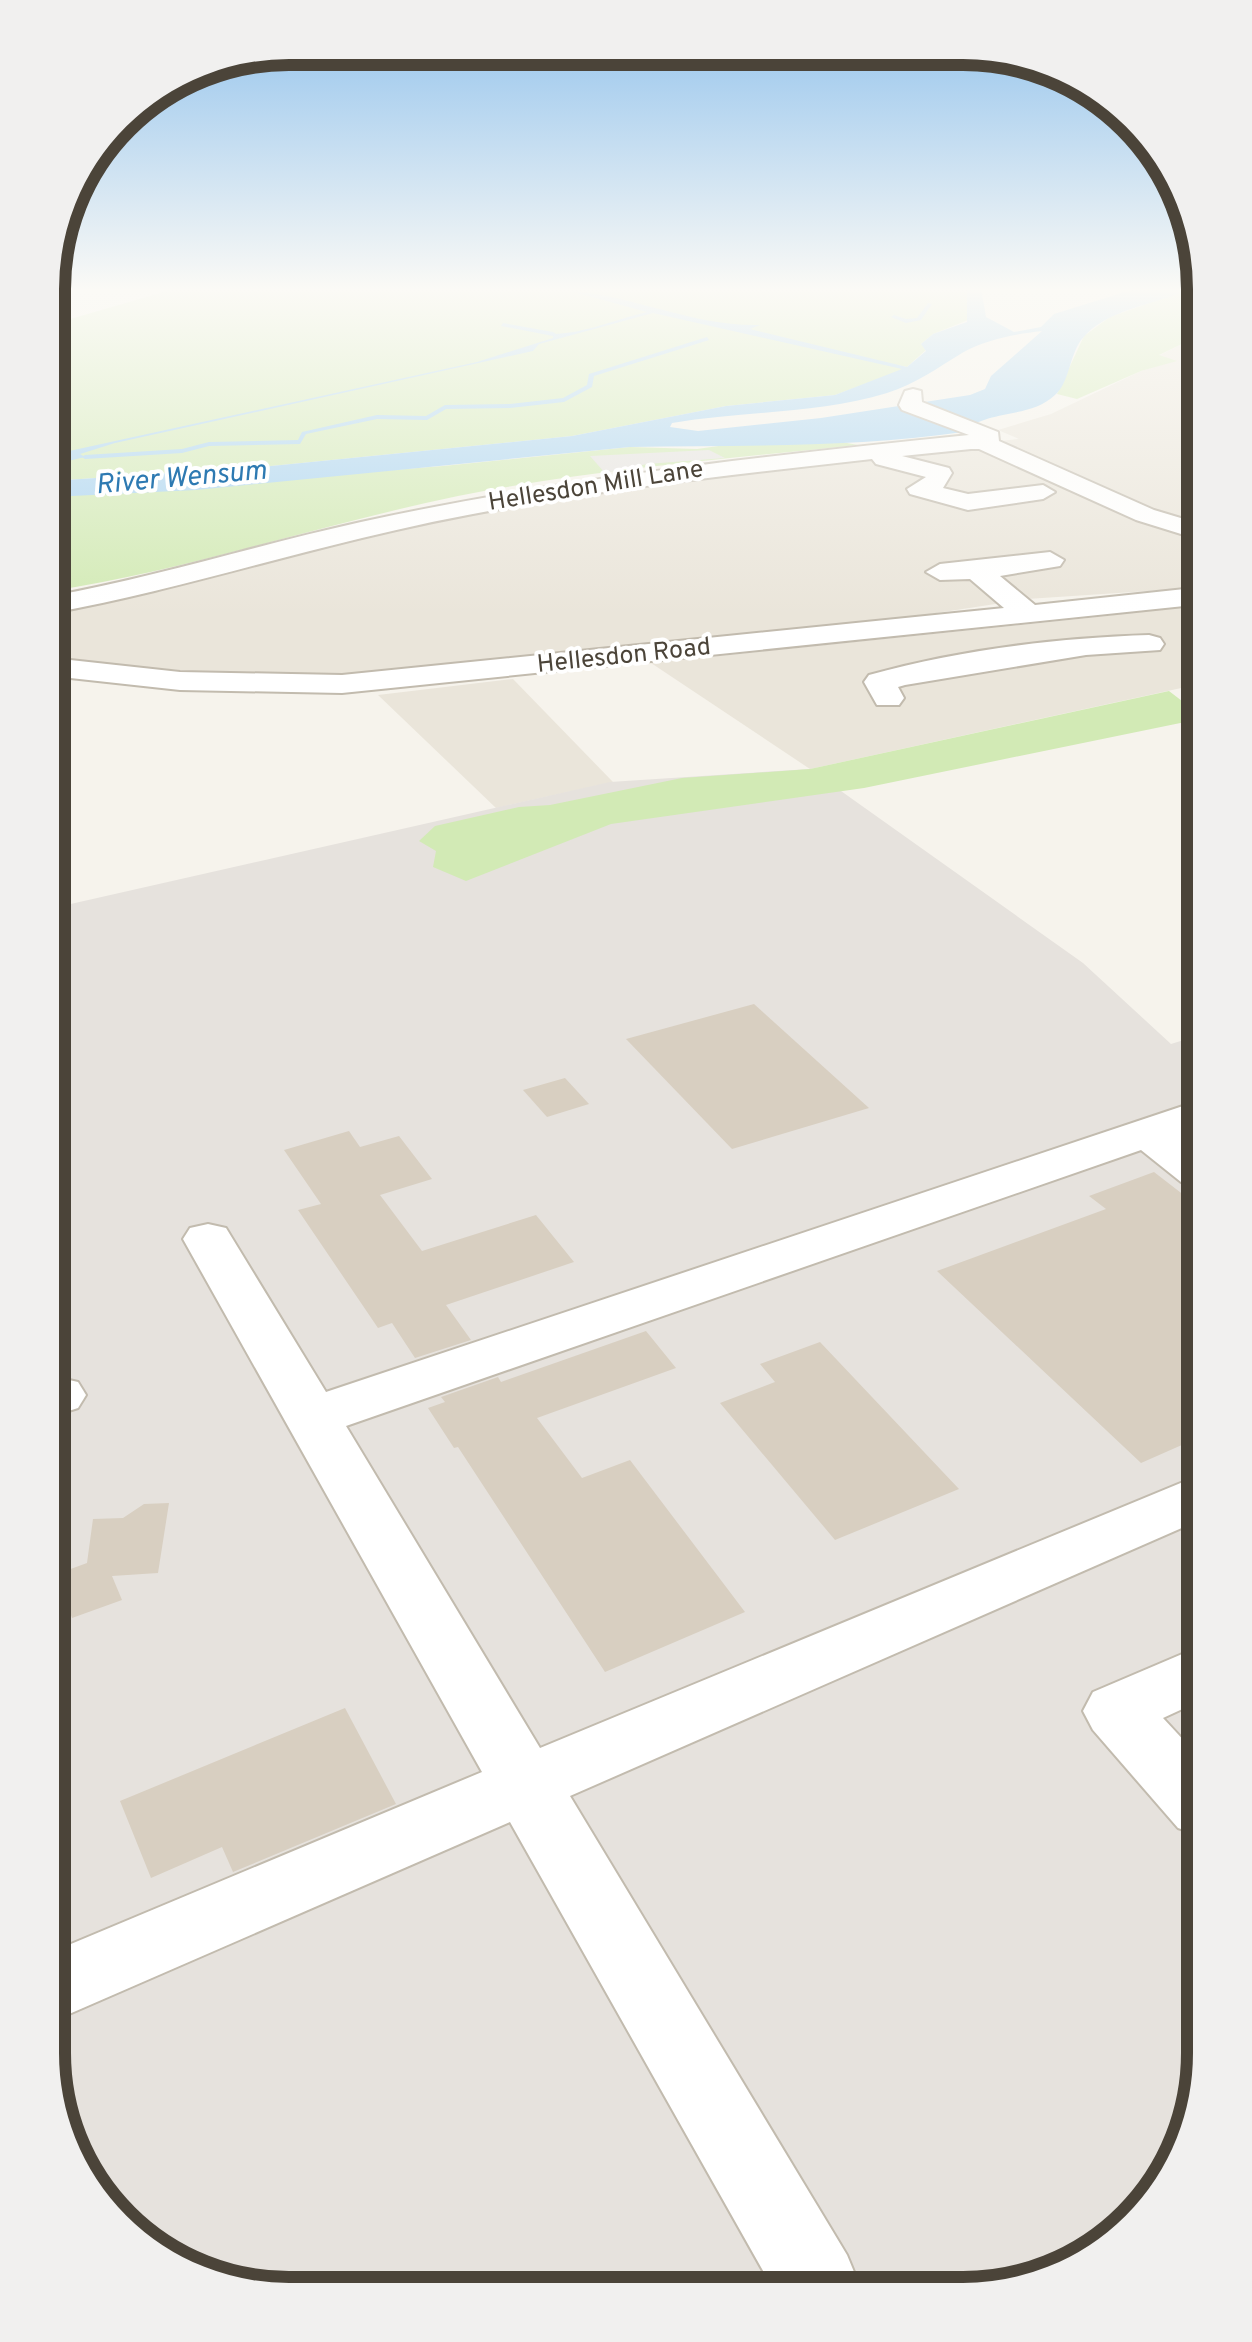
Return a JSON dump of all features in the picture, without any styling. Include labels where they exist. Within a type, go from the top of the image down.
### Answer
[{"type":"street","points":[[911,401],[981,436]]},
{"type":"street","name":"Hellesdon Mill Lane","points":[[65,603],[143,588],[450,510],[676,473],[981,436],[1144,515],[1187,528]]},
{"type":"street","points":[[861,452],[940,473],[937,481],[919,489],[947,498],[978,502],[1043,492]]},
{"type":"street","points":[[940,572],[977,571],[1050,560]]},
{"type":"street","points":[[977,571],[1031,616]]},
{"type":"street","name":"Hellesdon Road","points":[[65,668],[180,681],[342,684],[1187,598]]},
{"type":"street","points":[[861,634],[890,686]]},
{"type":"street","points":[[848,682],[890,686],[1109,639],[1149,644]]},
{"type":"street","points":[[312,1416],[1187,1119]]},
{"type":"street","points":[[1148,1133],[1187,1163]]},
{"type":"street","points":[[208,1239],[812,2277]]},
{"type":"street","points":[[65,1981],[1187,1502]]},
{"type":"street","points":[[1187,1678],[1116,1711],[1187,1790]]},
{"type":"shaded area","points":[[1086,397],[1187,397],[1187,588],[1027,599],[878,622],[399,670],[316,675],[211,673],[65,659],[65,607],[352,535],[671,479],[1019,439],[998,430],[1051,414]]},
{"type":"shaded area","points":[[709,450],[725,458],[647,464],[605,473],[590,456]]},
{"type":"shaded area","points":[[1187,604],[1187,687],[810,769],[651,663],[1107,616]]},
{"type":"shaded area","points":[[513,679],[613,782],[496,808],[378,695]]},
{"type":"shaded area","points":[[810,769],[1083,963],[1171,1044],[1187,1039],[1187,2067],[1170,2138],[1141,2189],[1111,2221],[1087,2239],[1035,2265],[1006,2273],[963,2277],[260,2275],[204,2260],[153,2231],[121,2201],[103,2177],[77,2125],[69,2096],[65,2053],[65,905],[610,782]]},
{"type":"green space","points":[[65,397],[812,397],[726,406],[572,436],[261,467],[65,480]]},
{"type":"green space","points":[[836,441],[858,445],[658,466],[458,496],[154,571],[65,589],[65,496],[630,447],[697,449],[747,442]]},
{"type":"green space","points":[[1169,691],[1187,705],[1187,722],[864,788],[611,824],[466,881],[433,867],[436,851],[419,841],[435,826],[519,807],[550,805],[682,778],[810,769]]},
{"type":"water","points":[[323,397],[115,443],[65,462],[65,452]]},
{"type":"water","name":"River Wensum","points":[[812,397],[871,397],[808,409],[699,419],[672,423],[670,427],[698,431],[821,418],[955,397],[1052,397],[1033,408],[984,420],[963,432],[922,437],[755,446],[630,447],[196,490],[65,496],[65,480],[261,467],[572,436],[726,406]]},
{"type":"building","points":[[754,1004],[869,1108],[732,1149],[626,1039]]},
{"type":"building","points":[[565,1078],[589,1104],[547,1117],[523,1090]]},
{"type":"building","points":[[349,1131],[360,1147],[399,1136],[432,1179],[380,1195],[422,1251],[536,1215],[574,1262],[446,1305],[471,1340],[415,1358],[392,1323],[378,1328],[298,1210],[321,1204],[284,1150]]},
{"type":"building","points":[[1154,1172],[1187,1198],[1187,1443],[1141,1463],[937,1271],[1106,1209],[1089,1196]]},
{"type":"building","points":[[646,1331],[676,1368],[537,1418],[582,1478],[630,1460],[745,1612],[605,1672],[458,1447],[454,1448],[428,1408],[445,1402],[441,1397],[498,1377],[501,1382]]},
{"type":"building","points":[[820,1342],[959,1489],[835,1540],[720,1403],[775,1382],[760,1364]]},
{"type":"building","points":[[169,1503],[158,1573],[112,1576],[122,1600],[72,1618],[65,1597],[65,1571],[87,1563],[93,1519],[123,1518],[144,1504]]},
{"type":"building","points":[[345,1708],[396,1804],[233,1872],[222,1847],[151,1878],[120,1801]]},
{"type":"waterway","name":"River Wensum","points":[[85,457],[182,451],[209,444],[300,442],[304,433],[377,417],[427,418],[445,407],[510,406],[569,397]]}]
